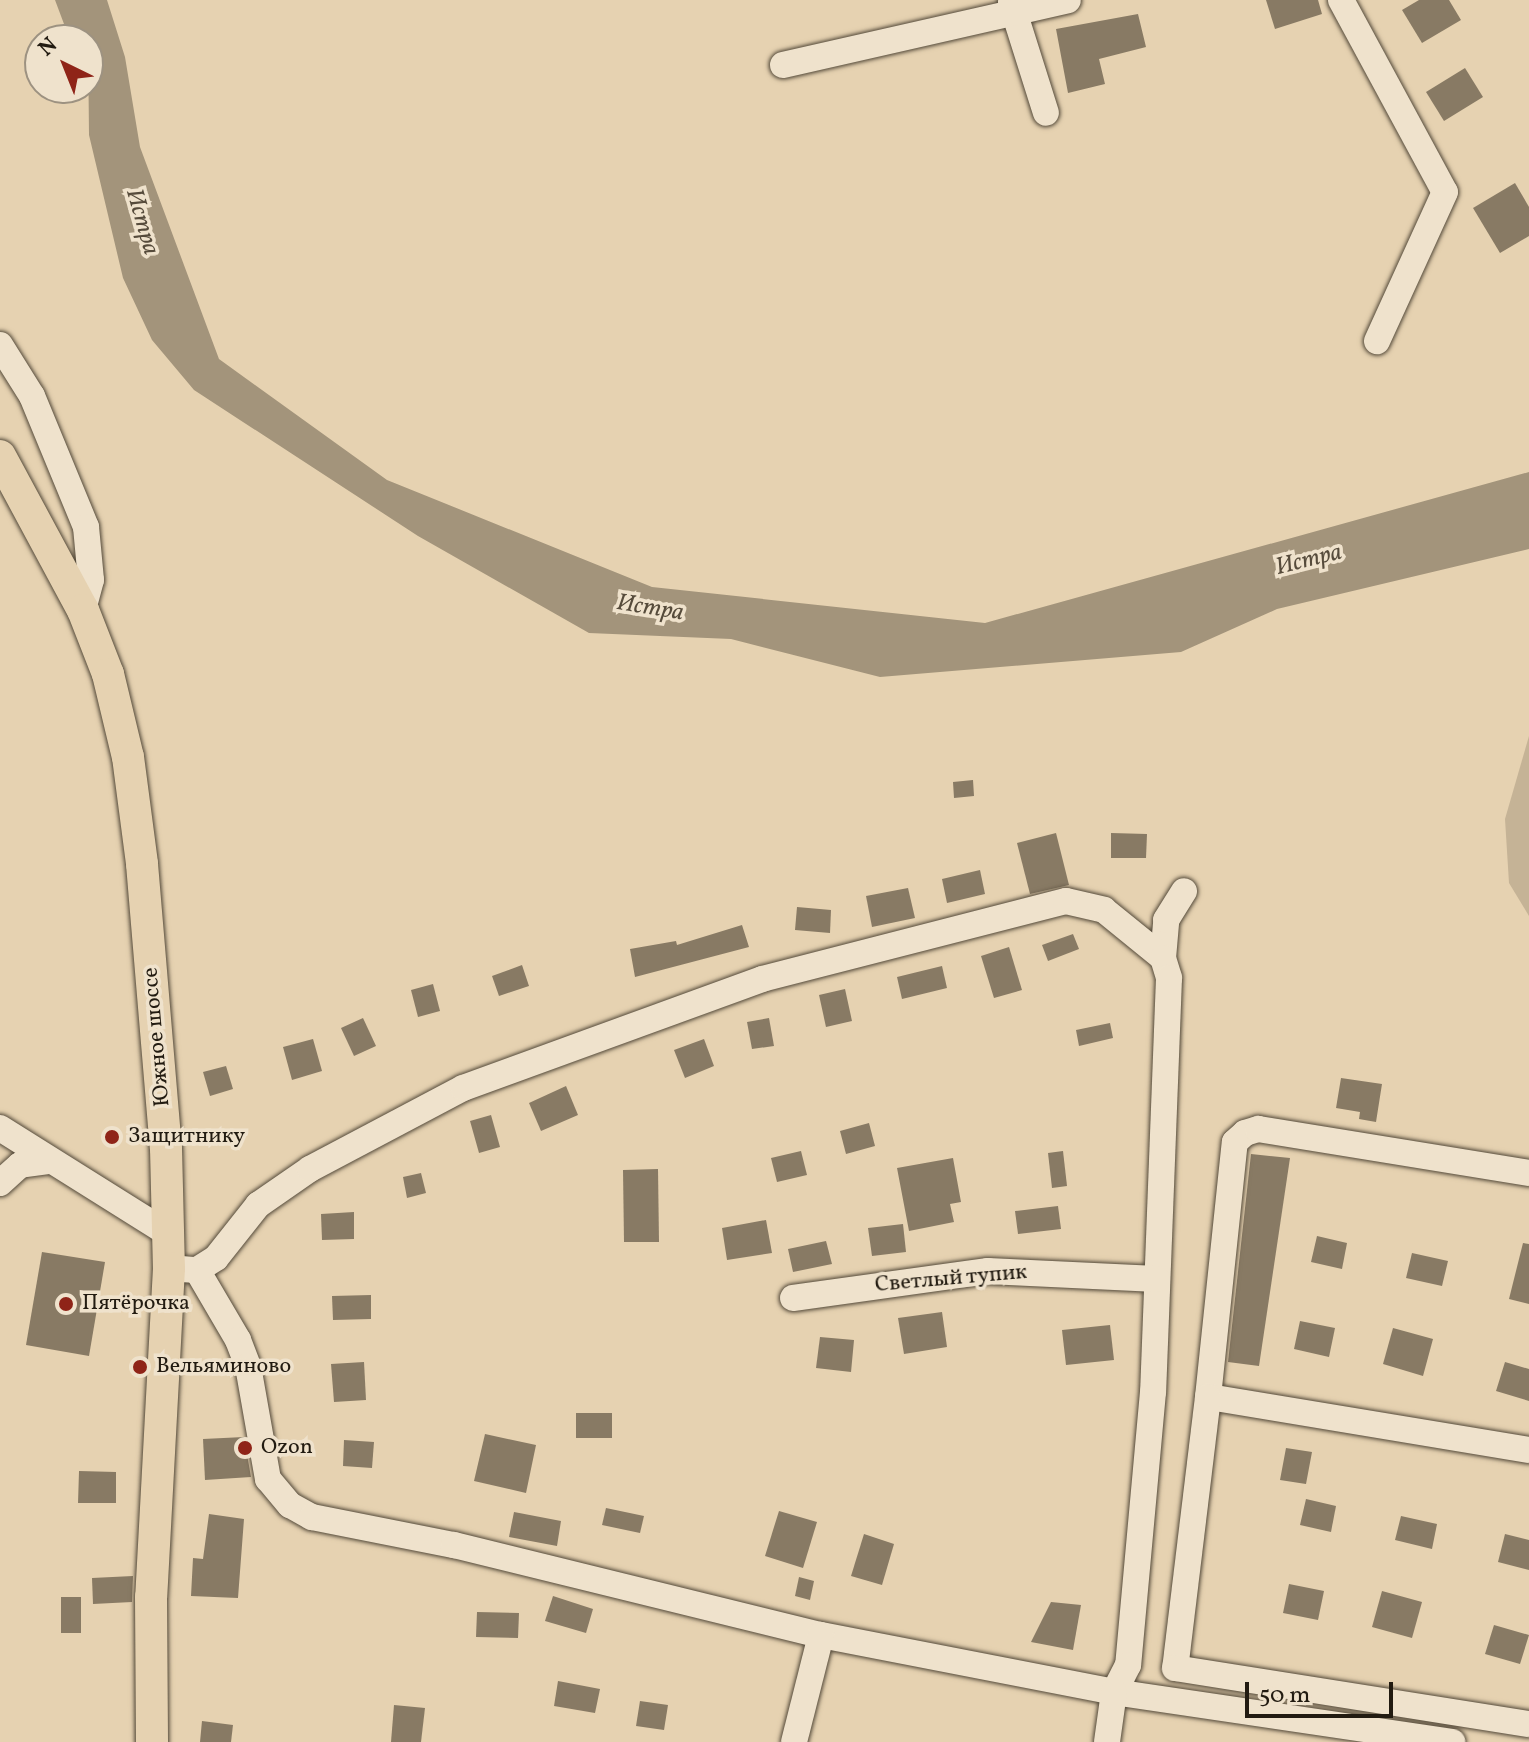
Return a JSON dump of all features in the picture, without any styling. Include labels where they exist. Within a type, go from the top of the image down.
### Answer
[{"type":"main road","name":"Южное шоссе","points":[[0,456],[83,610],[108,674],[128,757],[142,864],[169,1234],[183,1269],[151,1597],[152,1742]]},
{"type":"street","points":[[783,65],[1013,8],[1068,0]]},
{"type":"street","points":[[1341,0],[1445,192],[1377,341]]},
{"type":"street","points":[[1013,8],[1046,113]]},
{"type":"street","points":[[0,345],[32,396],[86,527],[91,580],[83,610]]},
{"type":"street","points":[[1107,1742],[1114,1692],[1128,1665],[1153,1392],[1168,1048],[1169,978],[1163,958],[1166,920],[1184,891]]},
{"type":"street","points":[[1163,958],[1104,910],[1066,901],[762,979],[463,1088],[364,1137],[258,1205],[216,1258],[183,1269],[238,1340],[248,1366],[268,1479],[290,1505],[312,1517],[454,1545],[821,1635],[1114,1692],[1452,1742]]},
{"type":"street","points":[[1529,1173],[1258,1129],[1245,1133],[1235,1142],[1175,1668],[1529,1724]]},
{"type":"street","points":[[6,1133],[169,1234]]},
{"type":"street","points":[[6,1133],[20,1165]]},
{"type":"street","points":[[0,1183],[20,1165],[50,1161]]},
{"type":"street","name":"Светлый тупик","points":[[793,1298],[988,1271],[1157,1279]]},
{"type":"street","points":[[1208,1397],[1529,1450]]},
{"type":"street","points":[[794,1742],[821,1635]]},
{"type":"shaded area","points":[[1529,736],[1529,916],[1509,883],[1505,819]]},
{"type":"water","name":"Истра","points":[[55,0],[107,0],[125,57],[140,147],[219,359],[387,480],[652,587],[985,623],[1529,472],[1529,549],[1277,609],[1181,652],[880,677],[731,639],[589,633],[418,536],[194,390],[152,340],[123,278],[89,135],[89,104],[104,104],[104,24],[64,24]]},
{"type":"building","points":[[1266,0],[1318,0],[1322,14],[1275,29]]},
{"type":"building","points":[[1419,0],[1449,0],[1461,20],[1422,43],[1402,10]]},
{"type":"building","points":[[1138,14],[1146,47],[1099,59],[1105,84],[1068,93],[1056,29]]},
{"type":"building","points":[[1465,68],[1483,97],[1444,121],[1426,92]]},
{"type":"building","points":[[1515,183],[1529,207],[1529,236],[1500,253],[1473,208]]},
{"type":"building","points":[[973,780],[974,796],[954,798],[953,782]]},
{"type":"building","points":[[1056,833],[1069,885],[1030,894],[1017,843]]},
{"type":"building","points":[[1111,833],[1147,834],[1146,858],[1111,858]]},
{"type":"building","points":[[980,870],[985,894],[947,903],[942,879]]},
{"type":"building","points":[[908,888],[915,918],[872,927],[866,896]]},
{"type":"building","points":[[797,907],[831,910],[830,933],[795,930]]},
{"type":"building","points":[[742,925],[749,947],[635,977],[630,949],[676,941],[677,945]]},
{"type":"building","points":[[1073,934],[1079,949],[1048,961],[1042,945]]},
{"type":"building","points":[[1009,947],[1022,990],[994,998],[981,956]]},
{"type":"building","points":[[522,965],[529,986],[499,996],[492,976]]},
{"type":"building","points":[[942,966],[947,988],[902,999],[897,977]]},
{"type":"building","points":[[433,984],[440,1011],[418,1017],[411,990]]},
{"type":"building","points":[[845,989],[852,1021],[826,1027],[819,995]]},
{"type":"building","points":[[363,1018],[376,1046],[354,1056],[341,1028]]},
{"type":"building","points":[[769,1018],[774,1046],[752,1049],[747,1022]]},
{"type":"building","points":[[1110,1023],[1113,1038],[1079,1046],[1076,1030]]},
{"type":"building","points":[[313,1039],[322,1071],[292,1080],[283,1047]]},
{"type":"building","points":[[704,1039],[714,1066],[685,1078],[674,1050]]},
{"type":"building","points":[[226,1066],[233,1089],[210,1096],[203,1072]]},
{"type":"building","points":[[1341,1078],[1382,1084],[1376,1122],[1359,1119],[1360,1112],[1336,1108]]},
{"type":"building","points":[[566,1086],[578,1115],[541,1131],[529,1103]]},
{"type":"building","points":[[491,1115],[500,1147],[479,1153],[470,1121]]},
{"type":"building","points":[[869,1123],[875,1146],[846,1154],[840,1131]]},
{"type":"building","points":[[801,1151],[807,1175],[777,1182],[771,1158]]},
{"type":"building","points":[[1063,1151],[1067,1186],[1052,1188],[1048,1153]]},
{"type":"building","points":[[1251,1154],[1290,1158],[1259,1366],[1228,1362]]},
{"type":"building","points":[[953,1158],[961,1202],[950,1204],[954,1222],[909,1231],[897,1168]]},
{"type":"building","points":[[658,1169],[659,1242],[624,1242],[623,1170]]},
{"type":"building","points":[[421,1173],[426,1193],[407,1198],[403,1177]]},
{"type":"building","points":[[1058,1206],[1061,1229],[1018,1234],[1015,1211]]},
{"type":"building","points":[[354,1212],[354,1239],[322,1240],[321,1214]]},
{"type":"building","points":[[766,1220],[772,1253],[727,1260],[722,1228]]},
{"type":"building","points":[[903,1224],[906,1252],[872,1256],[868,1228]]},
{"type":"building","points":[[1317,1236],[1347,1243],[1342,1269],[1311,1262]]},
{"type":"building","points":[[826,1241],[832,1264],[793,1272],[788,1249]]},
{"type":"building","points":[[1523,1243],[1529,1244],[1529,1304],[1509,1299]]},
{"type":"building","name":"Пятёрочка","points":[[42,1252],[105,1262],[89,1356],[26,1345]]},
{"type":"building","points":[[1412,1253],[1448,1261],[1442,1286],[1406,1278]]},
{"type":"building","points":[[371,1295],[371,1319],[333,1320],[332,1296]]},
{"type":"building","points":[[942,1312],[947,1347],[904,1354],[898,1318]]},
{"type":"building","points":[[1300,1321],[1335,1328],[1329,1357],[1294,1349]]},
{"type":"building","points":[[1110,1325],[1114,1360],[1066,1365],[1062,1330]]},
{"type":"building","points":[[1393,1328],[1433,1339],[1423,1376],[1383,1364]]},
{"type":"building","points":[[820,1337],[854,1340],[851,1372],[816,1368]]},
{"type":"building","points":[[364,1362],[366,1400],[334,1402],[331,1364]]},
{"type":"building","points":[[1505,1362],[1529,1369],[1529,1401],[1496,1391]]},
{"type":"building","points":[[576,1413],[612,1413],[612,1438],[576,1438]]},
{"type":"building","points":[[485,1434],[536,1445],[526,1493],[474,1481]]},
{"type":"building","points":[[244,1437],[251,1477],[205,1480],[203,1439]]},
{"type":"building","points":[[344,1440],[374,1442],[372,1468],[343,1466]]},
{"type":"building","points":[[1286,1448],[1312,1452],[1306,1484],[1280,1480]]},
{"type":"building","points":[[79,1471],[116,1472],[116,1503],[78,1503]]},
{"type":"building","points":[[1306,1499],[1336,1506],[1331,1532],[1300,1525]]},
{"type":"building","points":[[606,1508],[644,1516],[640,1533],[602,1525]]},
{"type":"building","points":[[779,1511],[817,1522],[803,1568],[765,1556]]},
{"type":"building","points":[[514,1512],[561,1521],[557,1546],[509,1537]]},
{"type":"building","points":[[209,1514],[244,1519],[238,1598],[191,1596],[193,1558],[203,1559]]},
{"type":"building","points":[[1401,1516],[1437,1524],[1432,1549],[1395,1540]]},
{"type":"building","points":[[864,1534],[894,1544],[882,1585],[851,1576]]},
{"type":"building","points":[[1505,1534],[1529,1540],[1529,1570],[1498,1562]]},
{"type":"building","points":[[133,1576],[132,1602],[93,1604],[92,1578]]},
{"type":"building","points":[[799,1577],[814,1581],[810,1600],[795,1596]]},
{"type":"building","points":[[1289,1584],[1324,1591],[1318,1620],[1283,1613]]},
{"type":"building","points":[[1382,1591],[1422,1602],[1412,1638],[1372,1627]]},
{"type":"building","points":[[553,1596],[593,1609],[586,1633],[545,1621]]},
{"type":"building","points":[[61,1597],[81,1597],[81,1633],[61,1633]]},
{"type":"building","points":[[1051,1602],[1081,1605],[1073,1650],[1031,1642]]},
{"type":"building","points":[[477,1612],[519,1613],[518,1638],[476,1637]]},
{"type":"building","points":[[1494,1625],[1529,1635],[1520,1664],[1485,1654]]},
{"type":"building","points":[[558,1681],[600,1689],[595,1713],[554,1706]]},
{"type":"building","points":[[640,1701],[668,1705],[664,1730],[636,1726]]},
{"type":"building","points":[[394,1705],[425,1708],[421,1742],[391,1742]]},
{"type":"building","points":[[202,1721],[233,1725],[231,1742],[200,1742]]},
{"type":"place","name":"Защитнику","points":[[112,1137]]},
{"type":"place","name":"Пятёрочка","points":[[66,1304]]},
{"type":"place","name":"Вельяминово","points":[[140,1367]]},
{"type":"place","name":"Ozon","points":[[245,1448]]}]
